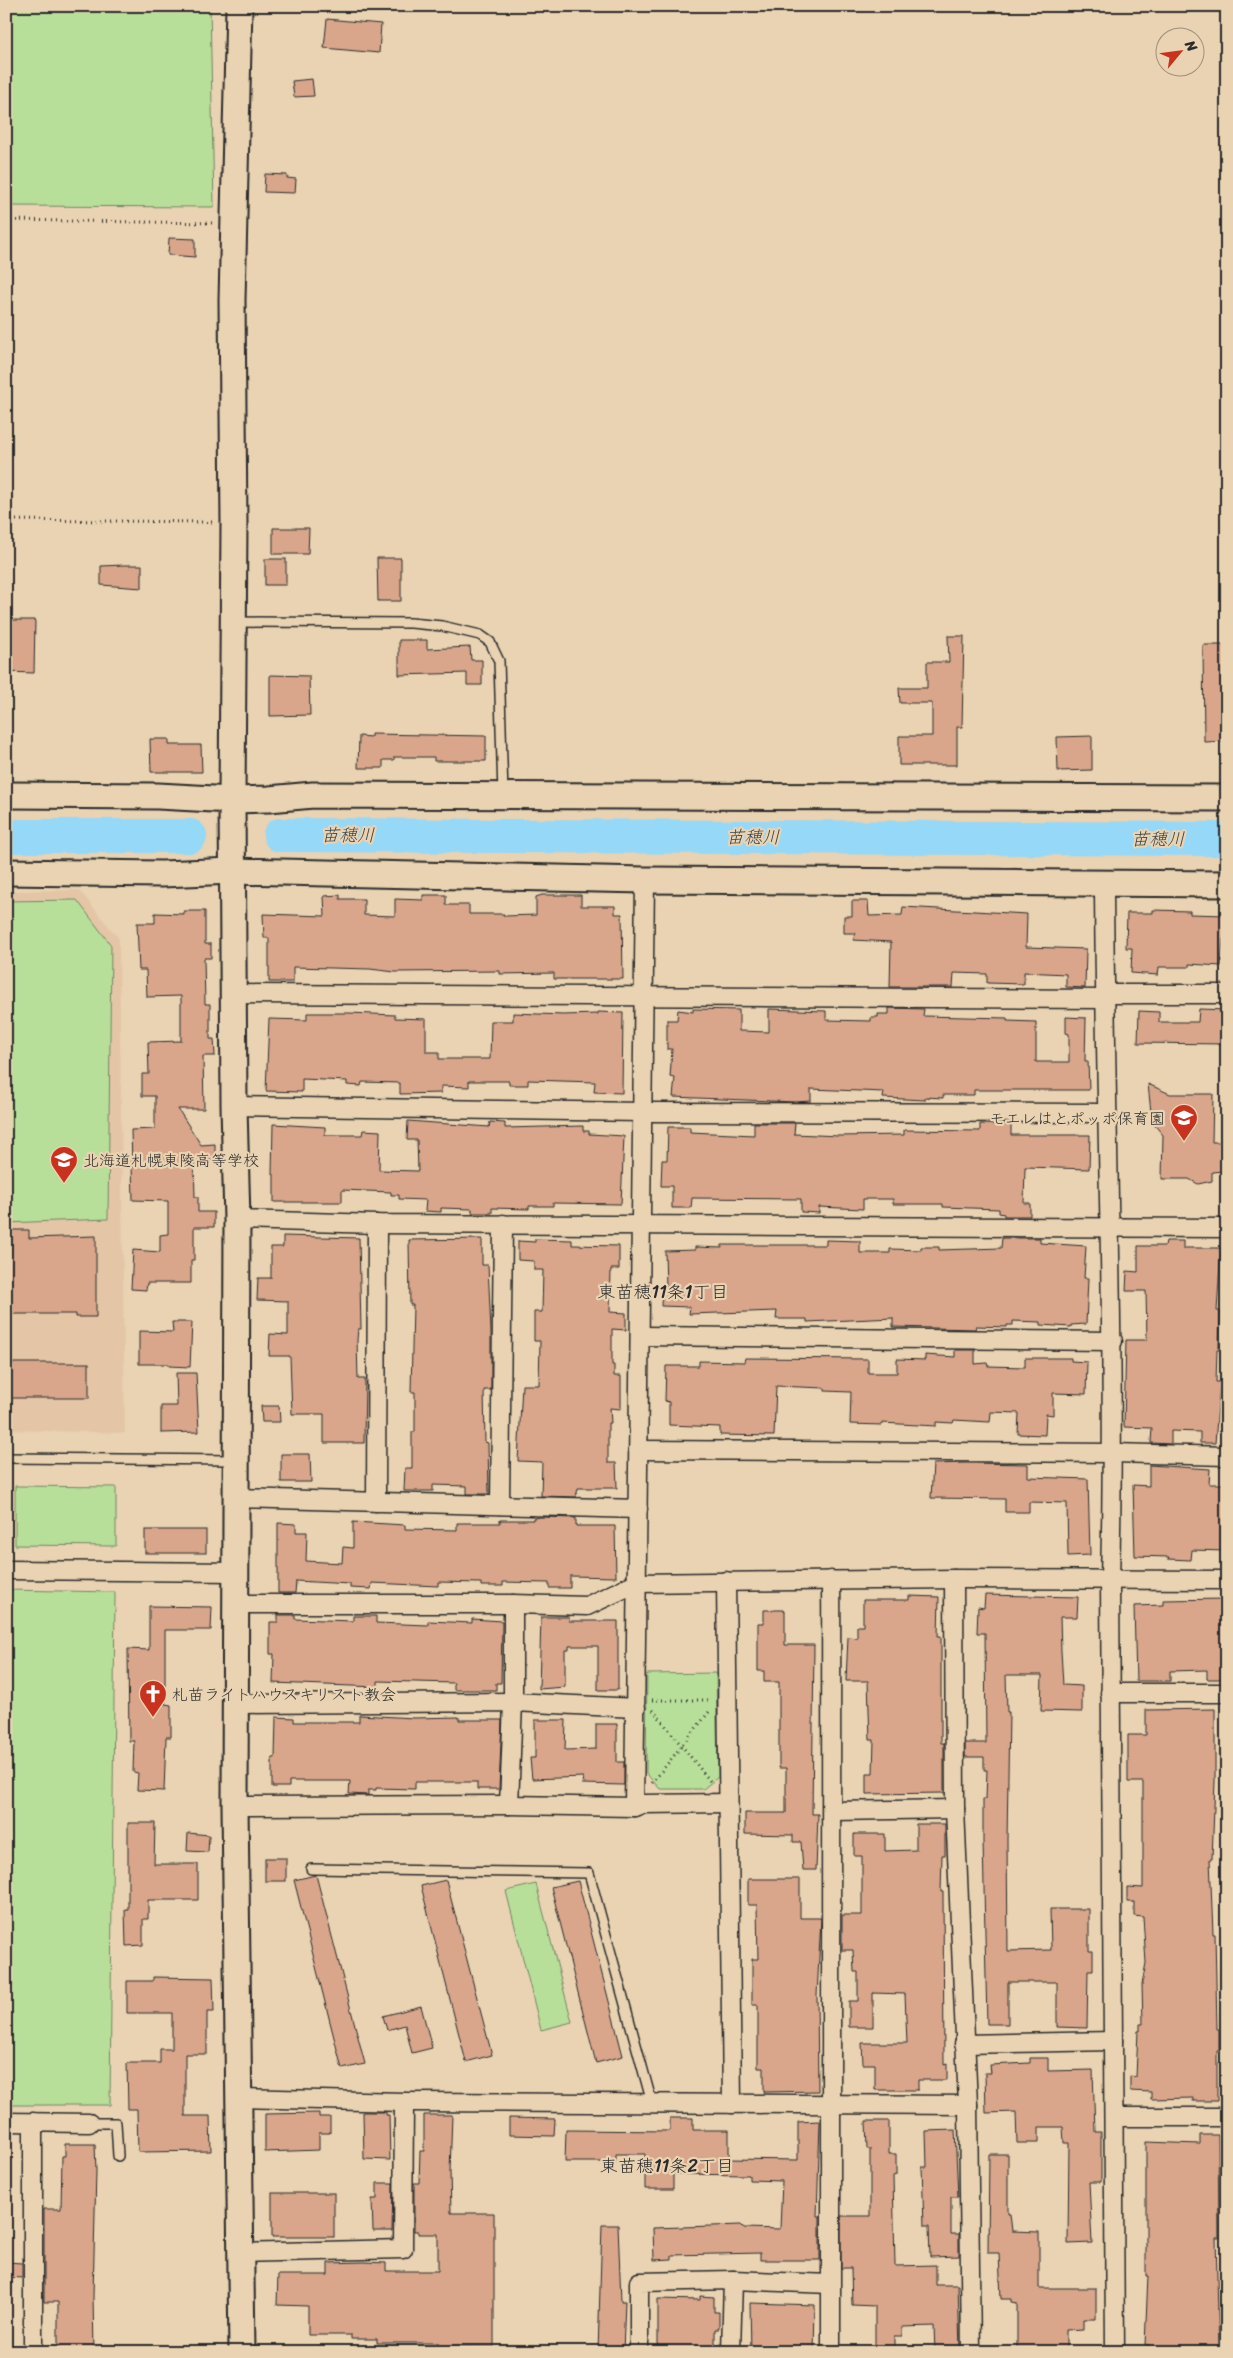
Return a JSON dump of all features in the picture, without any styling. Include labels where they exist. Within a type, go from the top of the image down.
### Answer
[{"type":"street","points":[[239,6],[234,223],[232,800],[234,1106],[237,1220],[238,1604],[236,1806],[242,2352]]},
{"type":"street","points":[[6,795],[158,796],[232,800],[312,795],[1227,798]]},
{"type":"street","points":[[6,872],[162,874],[233,871],[645,880],[1227,884]]},
{"type":"street","points":[[634,1807],[644,1705],[636,1583],[645,880]]},
{"type":"street","points":[[1104,883],[1106,1113],[1111,1226],[1113,1341],[1110,1693],[1115,2352]]},
{"type":"street","points":[[234,994],[645,996],[1105,996],[1227,994]]},
{"type":"street","points":[[234,1106],[643,1112],[1106,1113]]},
{"type":"street","points":[[237,1220],[377,1224],[1227,1228]]},
{"type":"street","points":[[376,1502],[377,1224]]},
{"type":"street","points":[[500,1505],[503,1224]]},
{"type":"street","points":[[640,1336],[1113,1341]]},
{"type":"street","points":[[638,1450],[1113,1453],[1227,1456]]},
{"type":"street","points":[[237,1498],[638,1509]]},
{"type":"street","points":[[6,1570],[237,1572]]},
{"type":"street","points":[[954,1579],[955,1809],[968,2104],[971,2352]]},
{"type":"street","points":[[238,1604],[513,1604],[587,1606],[636,1583],[954,1579],[1227,1580]]},
{"type":"street","points":[[830,1580],[833,1811],[830,2104],[831,2352]]},
{"type":"street","points":[[726,1581],[732,2104]]},
{"type":"street","points":[[508,1805],[513,1702],[513,1604]]},
{"type":"street","points":[[1110,1693],[1227,1693]]},
{"type":"street","points":[[236,1704],[513,1702],[644,1705]]},
{"type":"street","points":[[236,1806],[508,1805],[634,1807],[643,1804],[728,1803]]},
{"type":"street","points":[[833,1811],[955,1809]]},
{"type":"street","points":[[964,2044],[1113,2041]]},
{"type":"street","points":[[240,2098],[404,2102],[968,2104]]},
{"type":"street","points":[[242,2253],[403,2249],[404,2102]]},
{"type":"street","points":[[1114,2117],[1227,2117]]},
{"type":"street","points":[[6,2122],[89,2123]]},
{"type":"street","points":[[33,2122],[33,2352]]},
{"type":"street","points":[[639,2352],[640,2282],[733,2280],[830,2284]]},
{"type":"street","points":[[731,2352],[733,2280]]},
{"type":"lane","points":[[233,622],[411,622],[442,626],[480,635],[490,642],[499,661],[503,795]]},
{"type":"lane","points":[[6,1458],[237,1460]]},
{"type":"lane","points":[[311,1869],[589,1873],[652,2103]]},
{"type":"lane","points":[[89,2123],[116,2123],[118,2156]]},
{"type":"path","points":[[6,220],[234,223]]},
{"type":"path","points":[[6,520],[234,523]]},
{"type":"path","points":[[644,1705],[719,1700]]},
{"type":"path","points":[[644,1705],[682,1746],[714,1786]]},
{"type":"path","points":[[649,1788],[712,1707]]},
{"type":"shaded area","name":"北海道札幌東陵高等学校","points":[[79,890],[119,939],[125,1433],[6,1430],[6,891]]},
{"type":"green space","points":[[6,6],[210,6],[214,207],[6,206]]},
{"type":"green space","points":[[77,900],[111,945],[108,1219],[6,1223],[6,901]]},
{"type":"green space","points":[[15,1486],[116,1487],[116,1546],[15,1545]]},
{"type":"green space","points":[[6,1590],[115,1592],[110,2105],[6,2105]]},
{"type":"green space","points":[[716,1673],[718,1777],[703,1789],[660,1789],[646,1773],[647,1674]]},
{"type":"green space","points":[[536,1884],[572,2022],[541,2030],[506,1891]]},
{"type":"building","points":[[327,19],[381,24],[379,53],[324,48]]},
{"type":"building","points":[[312,79],[314,96],[294,97],[292,81]]},
{"type":"building","points":[[265,174],[287,175],[287,178],[296,179],[295,193],[264,192]]},
{"type":"building","points":[[169,238],[195,239],[195,257],[168,255]]},
{"type":"building","points":[[273,528],[309,528],[308,554],[273,554]]},
{"type":"building","points":[[377,558],[401,558],[401,601],[378,601]]},
{"type":"building","points":[[265,559],[286,559],[286,585],[265,585]]},
{"type":"building","points":[[142,565],[142,588],[101,585],[101,566]]},
{"type":"building","points":[[6,620],[35,620],[34,673],[6,672]]},
{"type":"building","points":[[948,636],[964,636],[962,727],[957,727],[957,765],[899,765],[899,736],[932,736],[932,703],[900,703],[899,688],[927,688],[927,662],[949,662]]},
{"type":"building","points":[[399,640],[427,640],[427,649],[470,647],[471,660],[482,660],[482,685],[467,685],[467,673],[399,675]]},
{"type":"building","points":[[1203,645],[1227,645],[1227,741],[1204,742]]},
{"type":"building","points":[[270,675],[309,676],[310,715],[270,716]]},
{"type":"building","points":[[371,734],[486,736],[486,761],[434,761],[434,757],[394,757],[394,760],[383,760],[383,768],[358,768],[359,736],[371,737]]},
{"type":"building","points":[[1092,736],[1092,770],[1058,771],[1057,737]]},
{"type":"building","points":[[150,739],[169,739],[169,745],[201,745],[202,772],[151,772]]},
{"type":"building","points":[[340,895],[340,899],[364,899],[364,915],[395,916],[395,899],[423,900],[423,895],[446,895],[446,905],[469,905],[469,914],[504,914],[504,916],[536,915],[536,897],[542,895],[581,895],[581,906],[615,906],[615,914],[622,914],[623,979],[554,979],[554,973],[500,974],[500,971],[395,972],[370,969],[293,967],[293,982],[269,982],[269,938],[264,938],[263,914],[325,916],[324,896]]},
{"type":"building","points":[[852,901],[868,901],[869,916],[902,915],[903,907],[1027,914],[1026,947],[1086,949],[1085,988],[1066,987],[1066,974],[1024,972],[1024,984],[987,983],[987,974],[954,973],[953,987],[890,987],[891,942],[853,940],[856,933],[844,933],[844,916],[852,916]]},
{"type":"building","points":[[1153,910],[1190,911],[1190,914],[1226,915],[1226,939],[1223,939],[1221,966],[1189,964],[1189,967],[1159,967],[1158,975],[1131,973],[1132,948],[1126,948],[1127,913],[1153,913]]},
{"type":"building","points":[[184,911],[205,911],[205,944],[211,944],[211,958],[204,958],[205,1004],[210,1004],[210,1039],[214,1039],[215,1056],[203,1056],[204,1109],[178,1109],[201,1145],[215,1144],[215,1160],[194,1161],[195,1197],[198,1197],[198,1212],[214,1212],[214,1227],[194,1227],[194,1260],[191,1260],[191,1283],[147,1283],[146,1290],[131,1289],[133,1250],[160,1252],[160,1235],[168,1234],[168,1201],[133,1200],[131,1130],[155,1129],[155,1096],[142,1096],[142,1074],[149,1074],[148,1042],[181,1041],[181,996],[147,997],[146,970],[139,970],[137,923],[155,923],[155,913],[184,914]]},
{"type":"building","points":[[889,1008],[924,1009],[923,1016],[1007,1018],[1007,1021],[1036,1022],[1036,1062],[1069,1062],[1069,1034],[1066,1033],[1066,1017],[1086,1018],[1085,1061],[1088,1061],[1089,1090],[974,1090],[974,1095],[943,1095],[943,1098],[925,1097],[925,1100],[883,1098],[884,1092],[811,1089],[811,1101],[795,1102],[673,1097],[675,1078],[670,1077],[672,1049],[667,1049],[667,1020],[677,1020],[678,1010],[693,1012],[693,1009],[739,1010],[739,1031],[769,1032],[769,1009],[826,1011],[826,1020],[871,1021],[871,1017],[878,1017],[878,1014],[889,1014]]},
{"type":"building","points":[[1199,1009],[1227,1010],[1227,1044],[1138,1043],[1139,1011],[1159,1012],[1159,1022],[1198,1022]]},
{"type":"building","points":[[598,1012],[623,1013],[622,1093],[594,1092],[595,1082],[528,1080],[528,1085],[509,1085],[509,1081],[469,1081],[469,1087],[441,1086],[441,1093],[400,1094],[400,1083],[362,1082],[361,1086],[347,1085],[347,1081],[302,1079],[302,1092],[266,1091],[269,1019],[307,1020],[307,1013],[349,1013],[395,1015],[395,1018],[426,1019],[426,1052],[439,1052],[439,1059],[490,1059],[491,1021],[513,1021],[513,1013],[563,1015],[598,1014]]},
{"type":"building","points":[[1148,1084],[1170,1094],[1213,1094],[1212,1142],[1222,1142],[1223,1171],[1212,1172],[1212,1181],[1198,1184],[1189,1179],[1162,1179],[1163,1135],[1152,1122]]},
{"type":"building","points":[[408,1121],[489,1127],[490,1122],[505,1123],[505,1128],[583,1126],[583,1131],[589,1131],[589,1134],[624,1136],[621,1204],[553,1203],[553,1206],[529,1206],[529,1209],[492,1208],[492,1213],[472,1213],[472,1209],[441,1208],[441,1212],[425,1211],[426,1200],[399,1199],[399,1195],[391,1195],[391,1192],[342,1190],[342,1202],[274,1202],[274,1174],[272,1174],[273,1124],[325,1127],[325,1135],[362,1135],[363,1130],[380,1131],[379,1170],[418,1171],[417,1140],[407,1140]]},
{"type":"building","points":[[754,1123],[795,1123],[794,1134],[839,1136],[904,1135],[904,1130],[980,1131],[980,1124],[1011,1125],[1011,1135],[1090,1135],[1089,1169],[1025,1167],[1024,1203],[1030,1203],[1030,1216],[1004,1216],[1004,1214],[999,1213],[999,1209],[943,1207],[943,1204],[893,1204],[893,1199],[863,1199],[863,1209],[819,1207],[819,1213],[801,1212],[801,1199],[692,1198],[691,1208],[672,1208],[672,1186],[661,1186],[662,1160],[667,1160],[668,1127],[690,1127],[690,1132],[754,1135]]},
{"type":"building","points":[[6,1230],[29,1230],[29,1238],[96,1236],[96,1317],[76,1317],[76,1314],[6,1314]]},
{"type":"building","points":[[283,1236],[359,1238],[361,1329],[358,1329],[357,1340],[358,1379],[365,1379],[364,1443],[324,1443],[324,1414],[292,1414],[290,1356],[269,1356],[270,1334],[288,1335],[288,1301],[257,1300],[258,1278],[271,1278],[271,1247],[283,1247]]},
{"type":"building","points":[[1002,1238],[1040,1238],[1040,1243],[1086,1246],[1084,1278],[1088,1278],[1086,1324],[1071,1325],[1071,1327],[1041,1325],[1041,1322],[1013,1321],[1013,1325],[1007,1325],[1007,1327],[976,1326],[975,1329],[893,1327],[893,1318],[807,1322],[807,1319],[776,1319],[777,1311],[689,1314],[690,1307],[661,1306],[662,1287],[666,1287],[665,1251],[695,1250],[695,1247],[722,1248],[722,1245],[826,1245],[826,1240],[860,1241],[860,1253],[890,1253],[890,1249],[921,1250],[921,1247],[939,1247],[939,1250],[1001,1248]]},
{"type":"building","points":[[482,1239],[482,1265],[488,1265],[491,1332],[491,1390],[484,1390],[489,1494],[467,1494],[467,1486],[433,1485],[433,1491],[404,1491],[405,1468],[412,1468],[412,1432],[415,1432],[415,1392],[411,1392],[413,1305],[410,1305],[409,1240]]},
{"type":"building","points":[[535,1239],[572,1240],[572,1245],[619,1246],[619,1269],[611,1269],[610,1312],[626,1313],[626,1330],[612,1329],[612,1365],[614,1365],[614,1376],[621,1376],[621,1409],[610,1408],[611,1423],[608,1423],[608,1463],[616,1463],[617,1488],[578,1488],[576,1497],[541,1496],[542,1462],[518,1461],[522,1385],[539,1385],[540,1341],[534,1341],[534,1312],[542,1312],[543,1270],[534,1270],[534,1261],[518,1260],[518,1241],[535,1242]]},
{"type":"building","points":[[1166,1241],[1183,1241],[1183,1248],[1221,1248],[1217,1311],[1220,1311],[1219,1350],[1217,1350],[1216,1382],[1220,1382],[1215,1443],[1200,1443],[1200,1432],[1171,1431],[1171,1444],[1151,1443],[1152,1428],[1124,1427],[1126,1340],[1147,1340],[1146,1291],[1126,1291],[1127,1271],[1138,1272],[1138,1246],[1165,1246]]},
{"type":"building","points":[[172,1322],[192,1322],[190,1367],[169,1366],[169,1364],[139,1364],[139,1331],[173,1332]]},
{"type":"building","points":[[955,1350],[975,1350],[975,1364],[987,1363],[988,1366],[1025,1367],[1025,1358],[1071,1358],[1071,1361],[1087,1362],[1086,1394],[1053,1393],[1053,1415],[1046,1414],[1045,1435],[1018,1434],[1019,1413],[991,1412],[990,1422],[954,1420],[953,1423],[936,1422],[936,1426],[882,1423],[882,1425],[850,1424],[851,1392],[825,1391],[825,1388],[776,1386],[774,1436],[720,1435],[720,1427],[669,1425],[669,1402],[665,1401],[666,1366],[699,1366],[699,1361],[744,1362],[745,1358],[868,1359],[868,1373],[897,1373],[897,1359],[925,1360],[925,1355],[955,1357]]},
{"type":"building","points":[[6,1363],[89,1363],[89,1398],[6,1398]]},
{"type":"building","points":[[176,1373],[196,1373],[199,1432],[161,1433],[161,1406],[177,1406]]},
{"type":"building","points":[[261,1406],[279,1406],[280,1422],[262,1422]]},
{"type":"building","points":[[281,1454],[310,1454],[311,1482],[281,1482]]},
{"type":"building","points":[[933,1464],[1028,1464],[1028,1477],[1088,1479],[1090,1555],[1068,1556],[1067,1503],[1029,1502],[1029,1512],[1005,1512],[1005,1499],[931,1498]]},
{"type":"building","points":[[1149,1465],[1210,1469],[1209,1484],[1227,1484],[1225,1551],[1192,1550],[1191,1560],[1135,1556],[1133,1485],[1149,1486]]},
{"type":"building","points":[[533,1518],[576,1518],[576,1526],[615,1526],[616,1577],[570,1576],[570,1588],[549,1588],[549,1583],[503,1582],[503,1586],[481,1586],[481,1583],[438,1582],[438,1586],[372,1583],[371,1589],[350,1588],[350,1584],[296,1581],[295,1593],[278,1593],[278,1523],[296,1524],[296,1532],[307,1532],[306,1561],[342,1563],[343,1547],[353,1548],[353,1522],[405,1525],[405,1529],[457,1530],[457,1523],[500,1523],[500,1520],[533,1520]]},
{"type":"building","points":[[145,1530],[206,1530],[206,1553],[145,1553]]},
{"type":"building","points":[[985,1595],[1078,1597],[1077,1617],[1060,1617],[1061,1651],[1063,1685],[1082,1686],[1082,1712],[1041,1711],[1042,1675],[1006,1675],[1007,1712],[1009,1712],[1008,1951],[1051,1950],[1050,1909],[1089,1909],[1089,1951],[1093,1951],[1093,1970],[1088,1970],[1087,2028],[1057,2027],[1057,1982],[1008,1982],[1008,2024],[987,2024],[983,1799],[986,1799],[987,1770],[984,1770],[984,1757],[965,1757],[965,1743],[986,1743],[985,1633],[977,1633],[978,1607],[984,1608]]},
{"type":"building","points":[[909,1596],[939,1597],[938,1636],[941,1636],[941,1743],[944,1743],[944,1793],[867,1794],[867,1773],[873,1773],[874,1740],[870,1740],[868,1681],[846,1681],[848,1637],[857,1638],[857,1626],[863,1626],[863,1600],[909,1600]]},
{"type":"building","points":[[1225,1599],[1227,1679],[1207,1679],[1207,1670],[1170,1671],[1170,1681],[1136,1681],[1134,1606],[1163,1605],[1163,1600]]},
{"type":"building","points":[[149,1606],[212,1607],[211,1630],[165,1630],[165,1704],[171,1705],[171,1737],[166,1737],[164,1791],[137,1790],[138,1773],[133,1772],[134,1741],[129,1741],[128,1649],[149,1650]]},
{"type":"building","points":[[764,1610],[785,1610],[785,1645],[814,1645],[812,1814],[818,1814],[816,1870],[803,1870],[801,1842],[793,1842],[793,1835],[745,1834],[745,1813],[786,1813],[786,1768],[779,1768],[779,1682],[764,1682],[764,1671],[758,1671],[758,1623],[764,1623]]},
{"type":"building","points":[[278,1615],[295,1615],[295,1619],[353,1621],[353,1616],[376,1616],[376,1623],[428,1625],[428,1621],[472,1623],[472,1619],[502,1621],[501,1683],[496,1683],[496,1690],[454,1690],[454,1683],[378,1681],[378,1687],[273,1683],[274,1654],[270,1654],[270,1622],[278,1622]]},
{"type":"building","points":[[541,1617],[569,1617],[569,1621],[618,1621],[618,1690],[598,1690],[598,1646],[569,1646],[569,1650],[565,1650],[565,1687],[539,1689]]},
{"type":"building","points":[[1215,1709],[1215,1781],[1212,1859],[1210,1859],[1213,1934],[1215,1934],[1217,2029],[1219,2029],[1217,2101],[1193,2101],[1193,2098],[1151,2099],[1151,2092],[1130,2091],[1130,2076],[1136,2077],[1138,2031],[1140,2031],[1140,2024],[1143,2024],[1142,1984],[1146,1963],[1143,1917],[1134,1916],[1134,1902],[1127,1902],[1127,1887],[1143,1888],[1143,1782],[1128,1782],[1128,1735],[1146,1735],[1146,1710]]},
{"type":"building","points":[[359,1715],[414,1718],[459,1717],[459,1720],[502,1720],[499,1789],[477,1789],[477,1782],[415,1782],[415,1789],[376,1788],[376,1790],[368,1790],[368,1795],[349,1794],[350,1781],[289,1781],[289,1787],[272,1787],[272,1758],[275,1758],[276,1717],[294,1718],[294,1722],[359,1722]]},
{"type":"building","points":[[535,1720],[566,1720],[565,1750],[596,1749],[596,1724],[617,1724],[617,1762],[624,1762],[624,1785],[582,1784],[583,1777],[532,1779],[530,1758],[535,1758]]},
{"type":"building","points":[[128,1823],[155,1823],[154,1864],[198,1864],[198,1900],[148,1900],[148,1919],[143,1919],[143,1945],[126,1946],[125,1909],[128,1909]]},
{"type":"building","points":[[916,1824],[945,1824],[945,1855],[942,1855],[941,1892],[943,1892],[944,2064],[947,2063],[947,2080],[918,2080],[918,2090],[875,2090],[875,2064],[863,2064],[862,2043],[907,2043],[905,1994],[873,1993],[873,2027],[849,2027],[849,2001],[858,2001],[858,1972],[854,1972],[853,1950],[842,1950],[842,1915],[862,1915],[862,1856],[854,1856],[854,1834],[885,1834],[885,1851],[916,1850]]},
{"type":"building","points":[[188,1833],[209,1835],[208,1852],[187,1851]]},
{"type":"building","points":[[265,1858],[286,1858],[286,1881],[265,1881]]},
{"type":"building","points":[[316,1875],[365,2064],[342,2069],[294,1880]]},
{"type":"building","points":[[748,1879],[800,1879],[800,1918],[821,1918],[817,1995],[818,2091],[764,2092],[764,2068],[758,2068],[758,2005],[752,2005],[752,1959],[758,1959],[757,1905],[748,1905]]},
{"type":"building","points":[[446,1880],[492,2055],[466,2062],[421,1886]]},
{"type":"building","points":[[578,1881],[623,2056],[596,2063],[551,1887]]},
{"type":"building","points":[[153,1977],[213,1978],[214,2012],[207,2012],[207,2054],[185,2054],[185,2116],[210,2116],[211,2151],[138,2152],[137,2109],[128,2109],[127,2063],[160,2063],[160,2049],[172,2049],[172,2013],[127,2013],[127,1981],[153,1981]]},
{"type":"building","points":[[421,2006],[432,2048],[412,2053],[405,2025],[387,2030],[383,2016]]},
{"type":"building","points":[[1030,2058],[1048,2058],[1048,2071],[1093,2070],[1095,2132],[1101,2132],[1101,2182],[1089,2182],[1092,2243],[1068,2244],[1069,2143],[1064,2143],[1063,2127],[1039,2127],[1039,2143],[1017,2143],[1016,2112],[986,2113],[985,2073],[991,2073],[990,2065],[1030,2063]]},
{"type":"building","points":[[363,2112],[386,2112],[386,2115],[389,2115],[390,2160],[364,2159]]},
{"type":"building","points":[[319,2113],[319,2117],[330,2117],[330,2133],[319,2133],[319,2150],[265,2152],[265,2114]]},
{"type":"building","points":[[424,2115],[452,2115],[451,2213],[494,2213],[494,2347],[438,2346],[438,2343],[377,2343],[377,2339],[351,2339],[351,2335],[308,2335],[308,2306],[277,2305],[278,2275],[328,2275],[328,2263],[364,2262],[386,2263],[386,2271],[438,2271],[438,2234],[418,2234],[418,2231],[414,2231],[414,2183],[419,2183],[420,2151],[424,2151]]},
{"type":"building","points":[[509,2118],[555,2119],[554,2136],[509,2135]]},
{"type":"building","points":[[670,2118],[693,2118],[693,2130],[729,2130],[729,2159],[798,2160],[798,2122],[820,2121],[817,2216],[820,2216],[820,2260],[760,2260],[760,2253],[672,2255],[672,2259],[654,2260],[653,2228],[741,2225],[744,2228],[780,2229],[782,2181],[749,2180],[749,2175],[673,2174],[673,2189],[645,2189],[645,2154],[616,2154],[616,2162],[565,2162],[566,2130],[670,2131]]},
{"type":"building","points":[[866,2121],[889,2121],[889,2154],[896,2154],[896,2175],[893,2176],[895,2266],[936,2265],[936,2285],[958,2285],[960,2352],[935,2352],[934,2326],[902,2327],[902,2336],[894,2336],[894,2352],[875,2352],[875,2306],[852,2305],[851,2268],[841,2268],[841,2216],[870,2216],[870,2149],[867,2149]]},
{"type":"building","points":[[955,2130],[958,2197],[951,2197],[951,2234],[959,2234],[959,2256],[930,2257],[929,2226],[924,2226],[922,2167],[927,2167],[926,2131]]},
{"type":"building","points":[[1200,2135],[1218,2135],[1219,2238],[1216,2238],[1219,2352],[1149,2352],[1149,2345],[1145,2345],[1148,2276],[1146,2276],[1146,2142],[1200,2144]]},
{"type":"building","points":[[65,2144],[95,2144],[94,2352],[60,2352],[60,2346],[58,2346],[58,2302],[44,2302],[44,2209],[61,2209],[62,2156],[65,2156]]},
{"type":"building","points":[[989,2154],[1008,2154],[1008,2214],[1010,2214],[1012,2231],[1039,2232],[1039,2288],[1096,2288],[1096,2319],[1083,2319],[1083,2329],[1066,2330],[1066,2352],[1048,2352],[1048,2348],[1017,2348],[1017,2303],[1011,2302],[1011,2299],[1001,2299],[999,2253],[988,2253]]},
{"type":"building","points":[[377,2183],[393,2183],[392,2231],[373,2231],[372,2199],[377,2199]]},
{"type":"building","points":[[272,2193],[334,2193],[334,2237],[272,2237]]},
{"type":"building","points":[[602,2225],[618,2225],[621,2301],[625,2301],[623,2352],[598,2352]]},
{"type":"building","points":[[6,2262],[22,2263],[22,2278],[6,2277]]},
{"type":"building","points":[[700,2296],[714,2297],[714,2312],[719,2312],[719,2329],[715,2329],[715,2352],[658,2352],[658,2299],[700,2300]]},
{"type":"building","points":[[750,2303],[815,2305],[814,2352],[751,2352]]},
{"type":"waterway","name":"苗穂川","points":[[280,835],[1227,839]]},
{"type":"waterway","name":"苗穂川","points":[[6,836],[190,836]]},
{"type":"place","name":"モエレはとポッポ保育園","points":[[1184,1142]]},
{"type":"place","name":"北海道札幌東陵高等学校","points":[[64,1184]]},
{"type":"place","name":"札苗ライトハウスキリスト教会","points":[[153,1718]]},
{"type":"district","name":"東苗穂11条1丁目","points":[[663,1292]]},
{"type":"district","name":"東苗穂11条2丁目","points":[[667,2166]]}]
